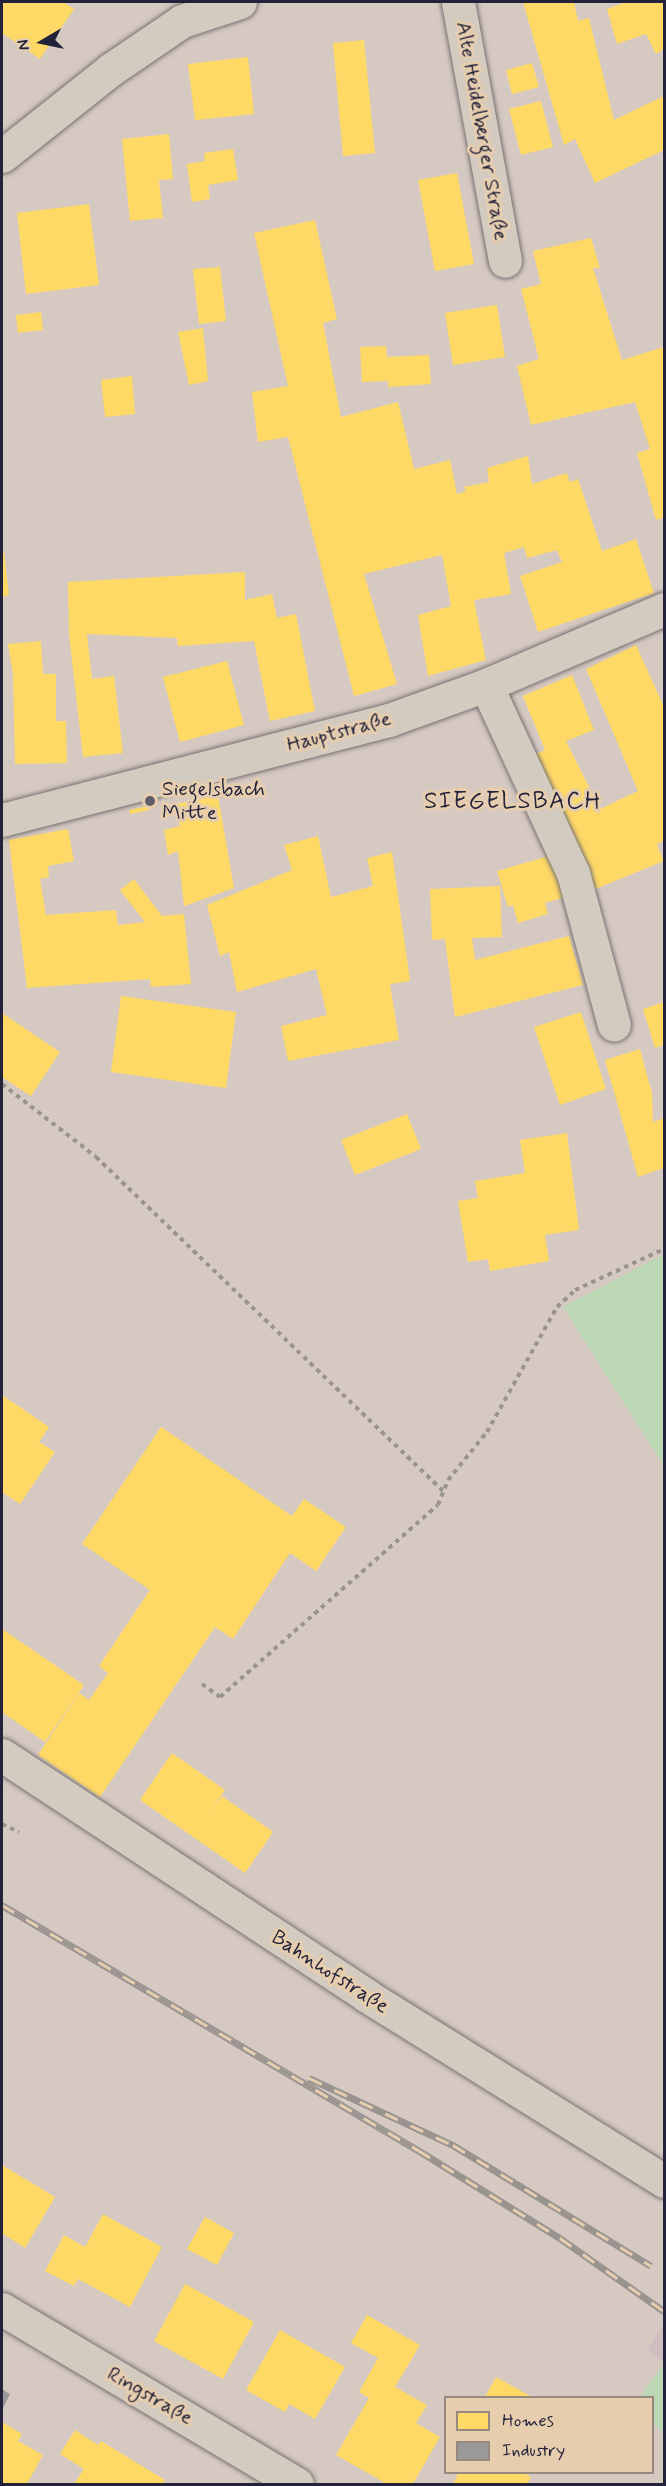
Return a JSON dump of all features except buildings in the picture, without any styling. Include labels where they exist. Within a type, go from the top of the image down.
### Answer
[{"type":"street","points":[[2,156],[110,70],[182,21],[240,2]]},
{"type":"street","name":"Alte Heidelberger Straße","points":[[458,2],[505,261]]},
{"type":"street","name":"Hauptstraße","points":[[2,820],[375,724],[486,685],[664,609]]},
{"type":"street","points":[[486,685],[573,873],[614,1025]]},
{"type":"street","name":"Bahnhofstraße","points":[[2,1755],[367,1996],[664,2181]]},
{"type":"street","name":"Ringstraße","points":[[2,2309],[297,2484]]},
{"type":"path","points":[[2,1084],[96,1157],[443,1491]]},
{"type":"path","points":[[202,1684],[220,1697],[438,1505],[447,1480],[487,1432],[557,1306],[575,1290],[664,1249]]},
{"type":"path","points":[[2,1824],[19,1832]]},
{"type":"shaded area","points":[[664,2323],[664,2362],[647,2350]]},
{"type":"green space","points":[[664,1254],[664,1466],[563,1307]]},
{"type":"green space","points":[[661,2367],[664,2370],[664,2434],[654,2424],[654,2396],[641,2396]]},
{"type":"railway","points":[[2,1905],[418,2150],[560,2238],[664,2311]]},
{"type":"railway","points":[[309,2078],[453,2145],[651,2266]]},
{"type":"place","name":"Siegelsbach Mitte","points":[[150,801]]},
{"type":"district","name":"SIEGELSBACH","points":[[513,802]]}]
